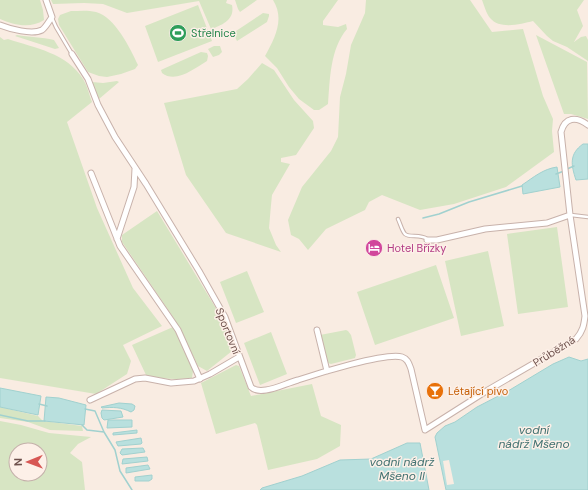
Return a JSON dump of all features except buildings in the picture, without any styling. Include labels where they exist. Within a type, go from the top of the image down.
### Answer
[{"type":"street","points":[[0,25],[16,30],[42,30],[52,17],[46,0]]},
{"type":"street","name":"Sportovní","points":[[72,54],[88,79],[98,105],[115,137],[146,184],[199,271],[224,317],[249,384],[254,389],[267,390],[327,371],[381,358],[392,356],[402,357],[408,361],[411,368],[425,430]]},
{"type":"street","name":"Průběžná","points":[[425,430],[488,390],[576,339],[581,333],[584,326],[584,316],[570,215],[561,132],[564,125],[569,120],[579,120],[588,124]]},
{"type":"street","points":[[117,239],[134,187],[135,169]]},
{"type":"street","points":[[91,173],[120,246],[178,330],[200,379]]},
{"type":"street","points":[[427,240],[437,240],[485,228],[546,223],[570,215]]},
{"type":"street","points":[[316,330],[327,371]]},
{"type":"street","points":[[90,400],[135,380],[145,378],[163,382],[178,383],[194,381],[239,357]]},
{"type":"lane","points":[[52,17],[56,27],[72,54]]},
{"type":"lane","points":[[570,215],[588,217]]},
{"type":"lane","points":[[398,220],[405,234],[423,236],[427,240]]},
{"type":"green space","points":[[0,0],[40,0],[44,20],[39,23],[22,25],[0,19]]},
{"type":"green space","points":[[51,0],[227,0],[226,3],[232,5],[232,14],[227,21],[220,26],[211,29],[199,1],[127,13],[103,4],[53,4]]},
{"type":"green space","points":[[235,0],[257,0],[240,12]]},
{"type":"green space","points":[[273,0],[338,0],[323,21],[323,25],[338,27],[346,24],[347,29],[341,37],[334,55],[330,75],[328,104],[319,110],[314,110],[299,99],[289,87],[277,68],[265,56],[275,35],[278,21],[277,7]]},
{"type":"green space","points":[[366,0],[470,0],[492,32],[523,29],[543,96],[553,119],[552,131],[554,152],[506,187],[454,204],[420,210],[382,195],[369,202],[365,210],[326,229],[308,250],[299,239],[291,235],[288,220],[302,187],[331,151],[338,137],[340,97],[351,45],[365,13]]},
{"type":"green space","points":[[482,0],[584,0],[577,10],[583,26],[574,42],[581,37],[586,36],[588,40],[588,61],[567,47],[553,41],[533,21],[511,25],[494,22],[486,11]]},
{"type":"green space","name":"Střelnice","points":[[198,5],[212,41],[158,62],[145,26]]},
{"type":"green space","points":[[71,11],[96,12],[103,15],[116,26],[131,50],[138,65],[135,69],[107,77],[88,72],[59,25],[58,19],[60,15]]},
{"type":"green space","points":[[263,13],[269,14],[267,22],[237,41],[233,33]]},
{"type":"green space","points":[[536,35],[587,62],[588,119],[571,114],[564,114]]},
{"type":"green space","points":[[15,36],[54,40],[59,48],[55,49]]},
{"type":"green space","points":[[0,37],[4,40],[8,39],[59,57],[76,70],[84,81],[92,102],[67,122],[97,208],[133,288],[162,326],[123,345],[131,361],[127,374],[96,394],[0,378]]},
{"type":"green space","points":[[214,46],[220,46],[222,52],[213,57],[208,49]]},
{"type":"green space","points":[[201,52],[207,53],[207,61],[191,71],[173,77],[162,73],[161,70]]},
{"type":"green space","points":[[262,63],[274,70],[294,100],[313,121],[314,128],[296,155],[281,158],[281,162],[290,164],[272,195],[269,228],[276,245],[281,252],[226,233],[186,175],[164,103],[237,89]]},
{"type":"green space","points":[[92,82],[103,83],[119,82],[99,99]]},
{"type":"green space","points":[[157,211],[217,310],[233,347],[232,351],[207,371],[198,366],[173,317],[122,242],[122,235]]},
{"type":"green space","points":[[557,227],[568,307],[518,314],[507,234]]},
{"type":"green space","points":[[488,251],[504,326],[461,336],[445,261]]},
{"type":"green space","points":[[436,265],[454,318],[375,345],[357,292]]},
{"type":"green space","points":[[247,271],[264,312],[236,323],[220,282]]},
{"type":"green space","points":[[173,327],[182,344],[184,352],[186,352],[193,371],[192,378],[169,379],[146,375],[132,345]]},
{"type":"green space","points":[[346,330],[351,335],[356,355],[355,358],[331,364],[328,363],[320,335]]},
{"type":"green space","points":[[271,332],[287,374],[260,385],[244,343]]},
{"type":"green space","points":[[236,365],[239,366],[251,396],[312,384],[321,416],[341,425],[340,446],[317,459],[268,470],[257,425],[255,423],[216,434],[201,383]]},
{"type":"green space","points":[[0,407],[38,416],[43,421],[82,426],[83,431],[50,430],[28,422],[0,418]]},
{"type":"green space","points":[[0,421],[49,433],[91,437],[78,444],[70,453],[82,462],[85,490],[0,490]]},
{"type":"water","points":[[583,144],[588,144],[588,179],[576,180],[572,160],[575,152]]},
{"type":"water","points":[[557,167],[560,187],[523,194],[522,185],[543,171]]},
{"type":"water","name":"vodní nádrž Mšeno","points":[[569,357],[581,361],[588,359],[588,490],[446,490],[435,437],[437,433],[445,426],[455,422],[477,407],[508,391],[553,364]]},
{"type":"water","points":[[0,388],[41,396],[38,415],[0,407]]},
{"type":"water","points":[[46,397],[59,398],[86,405],[84,425],[44,421]]},
{"type":"water","points":[[119,403],[132,404],[135,406],[134,410],[131,412],[120,408],[101,407]]},
{"type":"water","points":[[102,410],[121,411],[123,417],[104,420],[101,413]]},
{"type":"water","points":[[108,420],[132,420],[132,427],[107,428]]},
{"type":"water","points":[[137,430],[137,433],[113,435],[113,433]]},
{"type":"water","points":[[141,438],[141,444],[118,446],[116,442]]},
{"type":"water","name":"vodní nádrž Mšeno II","points":[[407,443],[420,443],[429,490],[260,490],[262,488],[302,476],[340,460],[371,459]]},
{"type":"water","points":[[143,448],[145,452],[122,455],[120,453],[122,449]]},
{"type":"water","points":[[147,457],[148,461],[122,464],[123,459]]},
{"type":"water","points":[[148,465],[150,469],[126,473],[126,468]]},
{"type":"water","points":[[152,475],[152,479],[149,481],[135,481],[135,477]]},
{"type":"pier","points":[[449,460],[454,484],[447,485],[443,461]]},
{"type":"waterway","points":[[567,169],[574,166]]},
{"type":"waterway","points":[[556,174],[564,171]]},
{"type":"waterway","points":[[423,218],[522,186]]},
{"type":"waterway","points":[[39,404],[47,406]]},
{"type":"waterway","points":[[85,409],[95,411],[104,432]]},
{"type":"waterway","points":[[0,415],[28,421],[45,421]]},
{"type":"waterway","points":[[82,425],[87,430],[104,432],[115,450],[120,471],[132,490]]},
{"type":"place","name":"Střelnice","points":[[178,33]]},
{"type":"place","name":"Hotel Břízky","points":[[374,248]]},
{"type":"place","name":"Létající pivo","points":[[435,391]]}]
